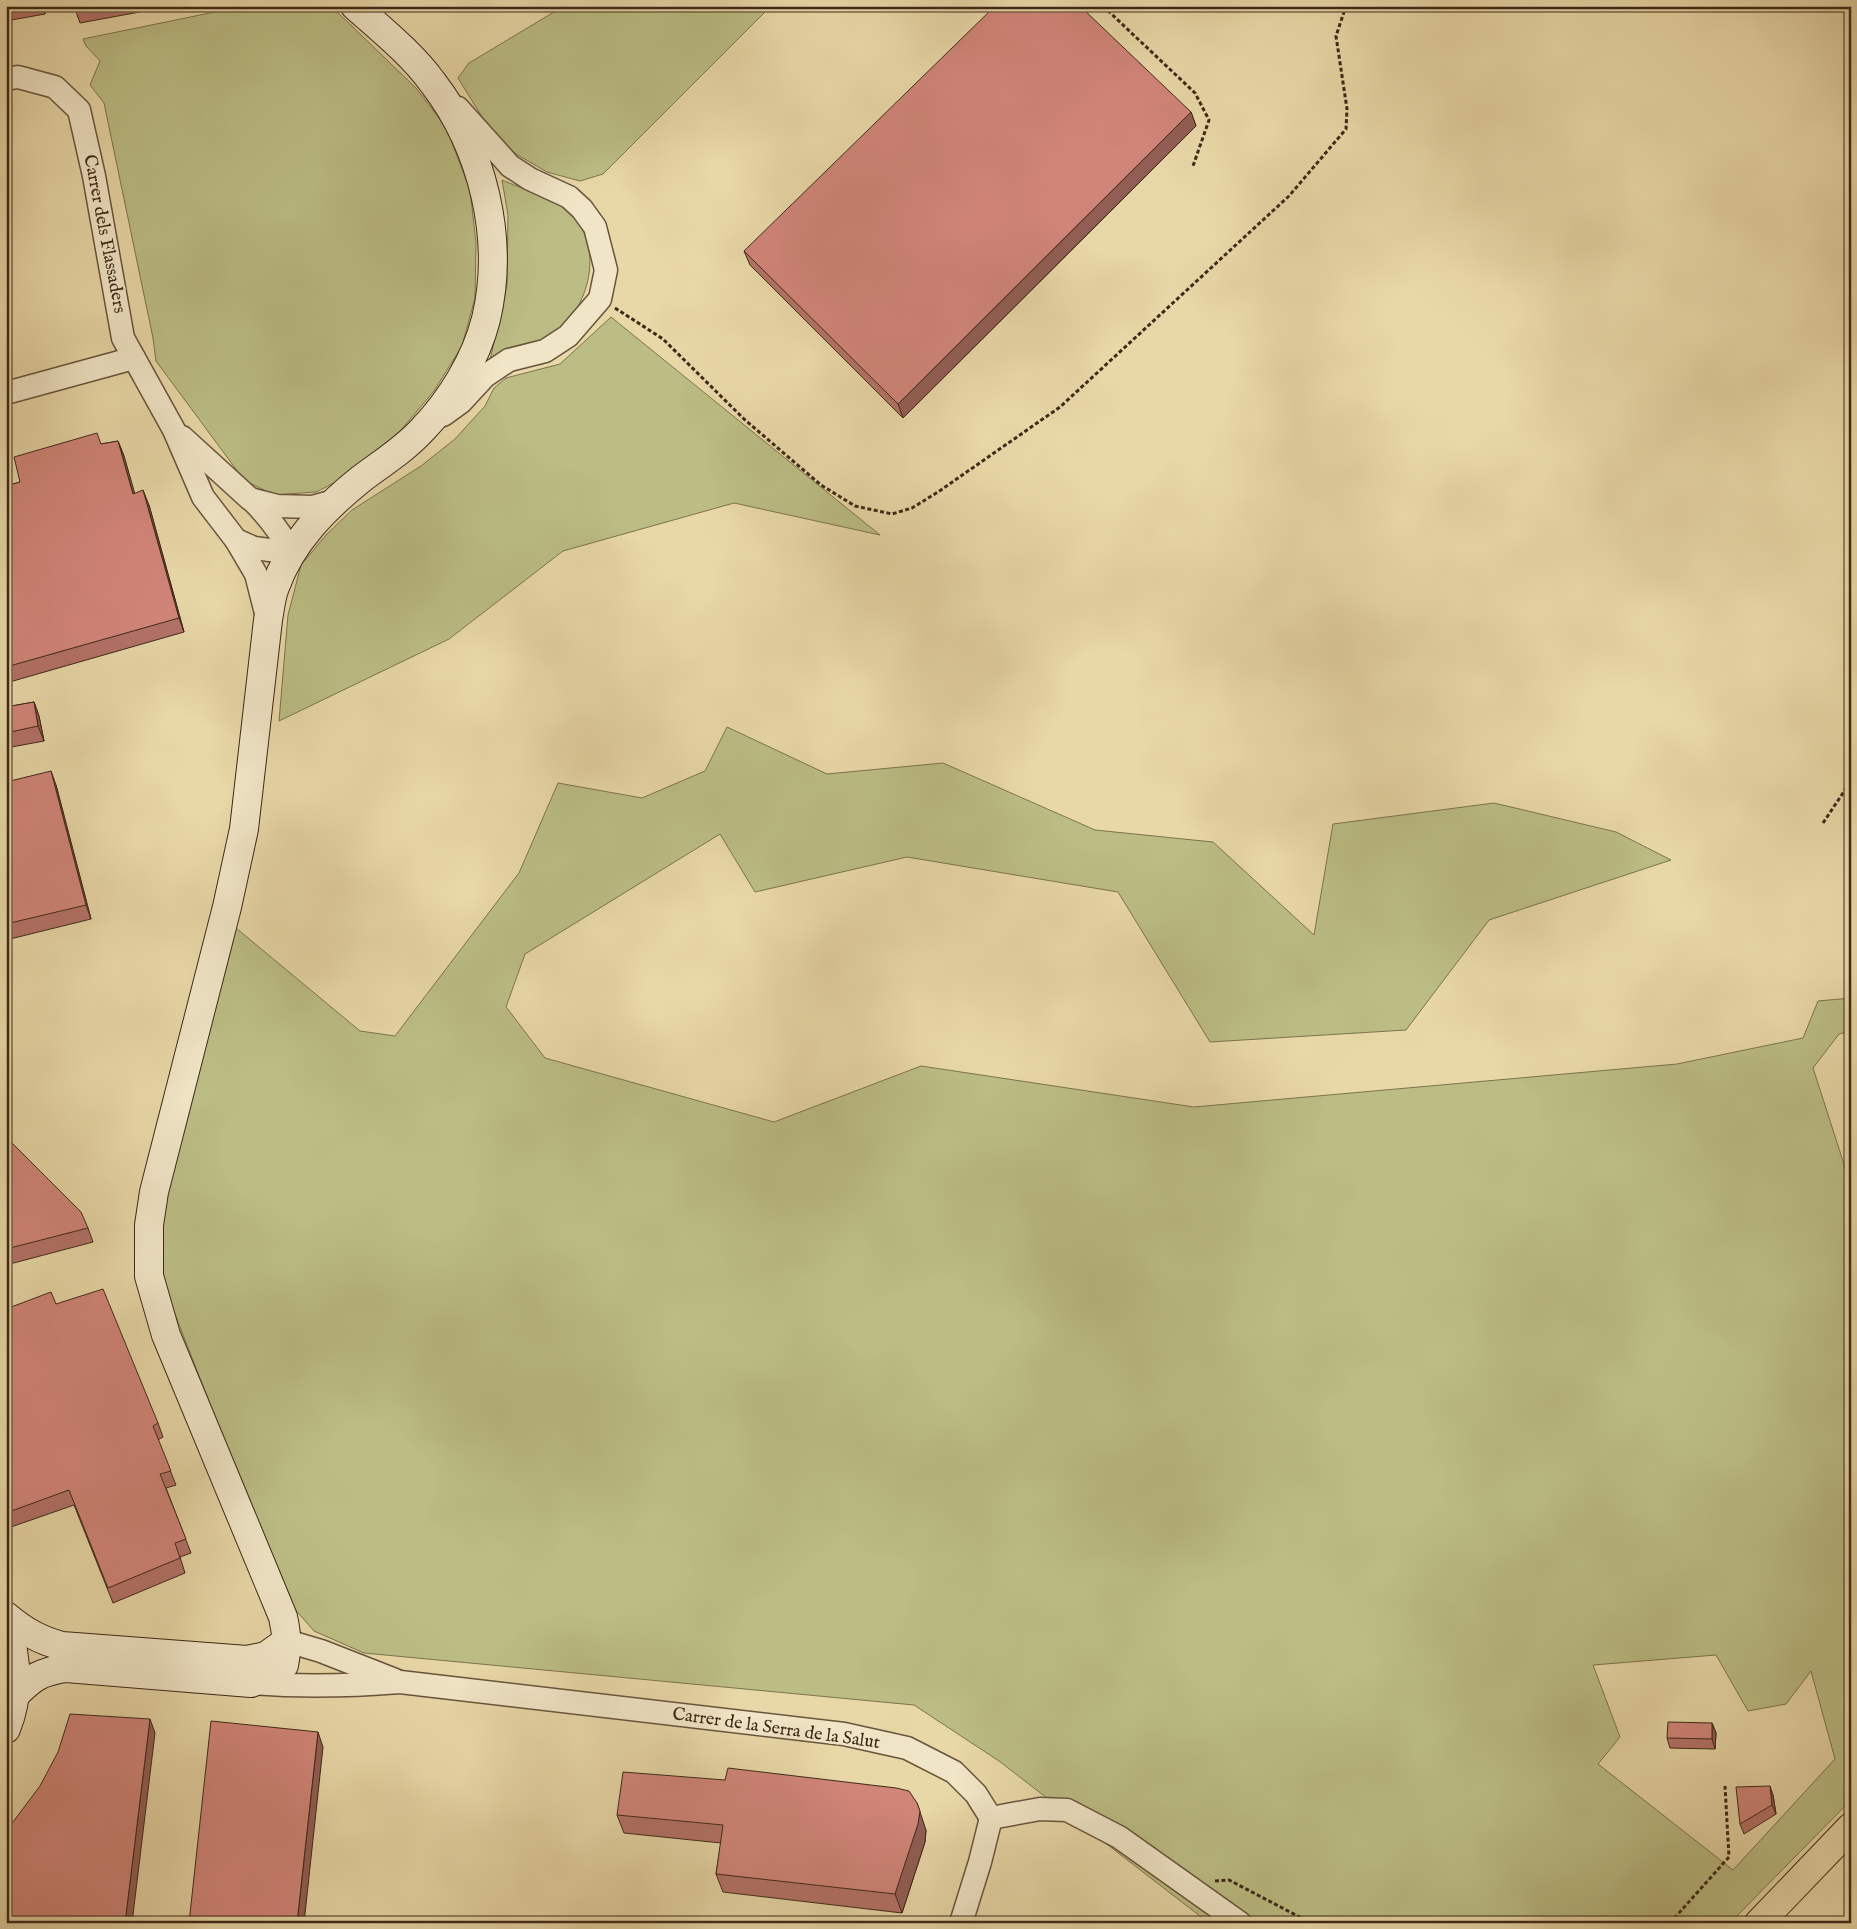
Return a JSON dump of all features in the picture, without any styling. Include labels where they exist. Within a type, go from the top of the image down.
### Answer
[{"type":"highway","points":[[1759,1923],[1851,1827]]},
{"type":"main road","points":[[251,1683],[266,1677],[284,1664],[287,1653],[287,1641],[282,1617],[166,1335],[149,1276],[149,1225],[154,1192],[227,907],[244,829],[268,620],[275,587],[291,553],[315,520],[334,501],[422,430],[442,408],[474,353],[486,320],[493,258],[485,193],[478,169],[453,113],[433,82],[405,51],[355,6]]},
{"type":"main road","points":[[6,1616],[28,1633],[47,1642],[62,1646],[247,1660],[266,1656],[287,1641]]},
{"type":"main road","points":[[6,1623],[17,1671],[14,1695],[6,1729]]},
{"type":"main road","name":"Carrer de la Serra de la Salut","points":[[14,1695],[35,1677],[47,1671],[66,1668],[251,1683]]},
{"type":"street","name":"Carrer dels Flassaders","points":[[6,79],[18,77],[55,87],[79,110],[94,176],[123,338],[174,430],[203,497],[236,540],[256,574],[268,620]]},
{"type":"street","points":[[422,430],[461,402],[485,376],[510,360],[545,351],[568,336],[600,299],[606,270],[595,227],[582,209],[569,197],[530,179],[510,166],[433,82]]},
{"type":"street","points":[[6,393],[134,358]]},
{"type":"street","name":"Carrer dels Flassaders","points":[[174,430],[267,515],[284,538],[291,553]]},
{"type":"street","name":"Carrer dels Flassaders","points":[[250,498],[277,506],[312,507],[334,501]]},
{"type":"street","points":[[236,540],[254,548],[291,553]]},
{"type":"street","name":"Carrer de la Serra de la Salut","points":[[287,1641],[321,1651],[400,1682]]},
{"type":"street","name":"Carrer de la Serra de la Salut","points":[[251,1683],[283,1686],[340,1687],[400,1682],[844,1734],[908,1748],[954,1772],[976,1794],[991,1818]]},
{"type":"street","points":[[961,1923],[980,1862],[991,1818],[1040,1809],[1067,1810],[1119,1837],[1240,1923]]},
{"type":"path","points":[[1103,6],[1195,94],[1209,120],[1193,166]]},
{"type":"path","points":[[600,299],[663,339],[744,419],[821,485],[855,506],[892,514],[912,508],[938,492],[1060,406],[1289,196],[1346,129],[1346,109],[1336,36],[1346,6]]},
{"type":"path","points":[[1822,823],[1851,781]]},
{"type":"path","points":[[1670,1923],[1729,1857],[1725,1786]]},
{"type":"path","points":[[1182,1881],[1229,1880],[1311,1923]]},
{"type":"green space","points":[[244,6],[331,6],[416,88],[446,127],[470,190],[476,243],[475,298],[462,346],[434,391],[395,437],[348,476],[316,492],[274,495],[244,480],[156,361],[153,338],[104,103],[90,85],[100,61],[86,46],[83,39]]},
{"type":"green space","points":[[564,6],[771,6],[603,174],[580,181],[547,172],[516,154],[487,125],[458,78],[469,63]]},
{"type":"green space","points":[[502,180],[546,198],[568,211],[580,224],[587,240],[590,256],[589,273],[585,290],[578,306],[557,333],[534,344],[490,360],[507,285],[508,215]]},
{"type":"green space","points":[[611,317],[880,535],[734,503],[563,551],[449,639],[279,721],[288,615],[301,565],[326,535],[352,510],[421,466],[455,439],[485,406],[494,388],[506,378],[560,364]]},
{"type":"green space","points":[[727,727],[827,774],[943,763],[1095,830],[1213,842],[1314,935],[1333,824],[1494,803],[1616,832],[1671,860],[1489,920],[1406,1030],[1210,1042],[1118,892],[907,857],[755,892],[720,834],[525,954],[506,1007],[545,1058],[774,1122],[921,1066],[1194,1107],[1677,1064],[1803,1038],[1818,1001],[1851,998],[1851,1031],[1839,1034],[1813,1068],[1851,1186],[1851,1345],[1845,1351],[1851,1444],[1851,1800],[1730,1923],[1209,1923],[999,1761],[914,1705],[364,1653],[314,1631],[286,1599],[157,1268],[163,1198],[236,928],[360,1031],[395,1036],[519,873],[558,783],[642,798],[705,771]],"holes":[[[1716,1655],[1748,1711],[1786,1704],[1811,1671],[1835,1759],[1733,1870],[1598,1764],[1620,1737],[1593,1665]]]},
{"type":"building","points":[[995,6],[1080,6],[1191,112],[898,404],[744,251]]},
{"type":"building","points":[[97,433],[101,444],[118,441],[133,494],[143,490],[179,618],[6,667],[6,486],[20,482],[14,457]]},
{"type":"building","points":[[34,702],[38,726],[6,733],[6,707]]},
{"type":"building","points":[[51,771],[86,905],[6,924],[6,782]]},
{"type":"building","points":[[6,1139],[81,1212],[88,1228],[6,1249]]},
{"type":"building","points":[[103,1289],[158,1423],[153,1426],[171,1471],[160,1474],[186,1539],[175,1543],[180,1558],[108,1588],[69,1490],[6,1513],[6,1309],[51,1292],[56,1304]]},
{"type":"building","points":[[70,1714],[150,1719],[125,1923],[6,1923],[6,1828],[13,1822],[40,1786],[58,1752]]},
{"type":"building","points":[[211,1721],[318,1732],[297,1923],[189,1923]]},
{"type":"building","points":[[1668,1722],[1712,1723],[1712,1739],[1667,1738]]},
{"type":"building","points":[[728,1768],[909,1791],[920,1811],[918,1824],[895,1894],[716,1874],[723,1825],[617,1815],[623,1772],[725,1780]]},
{"type":"building","points":[[1770,1786],[1772,1805],[1740,1824],[1736,1787]]},
{"type":"building","points":[[705,1919],[738,1923],[705,1923]]}]
